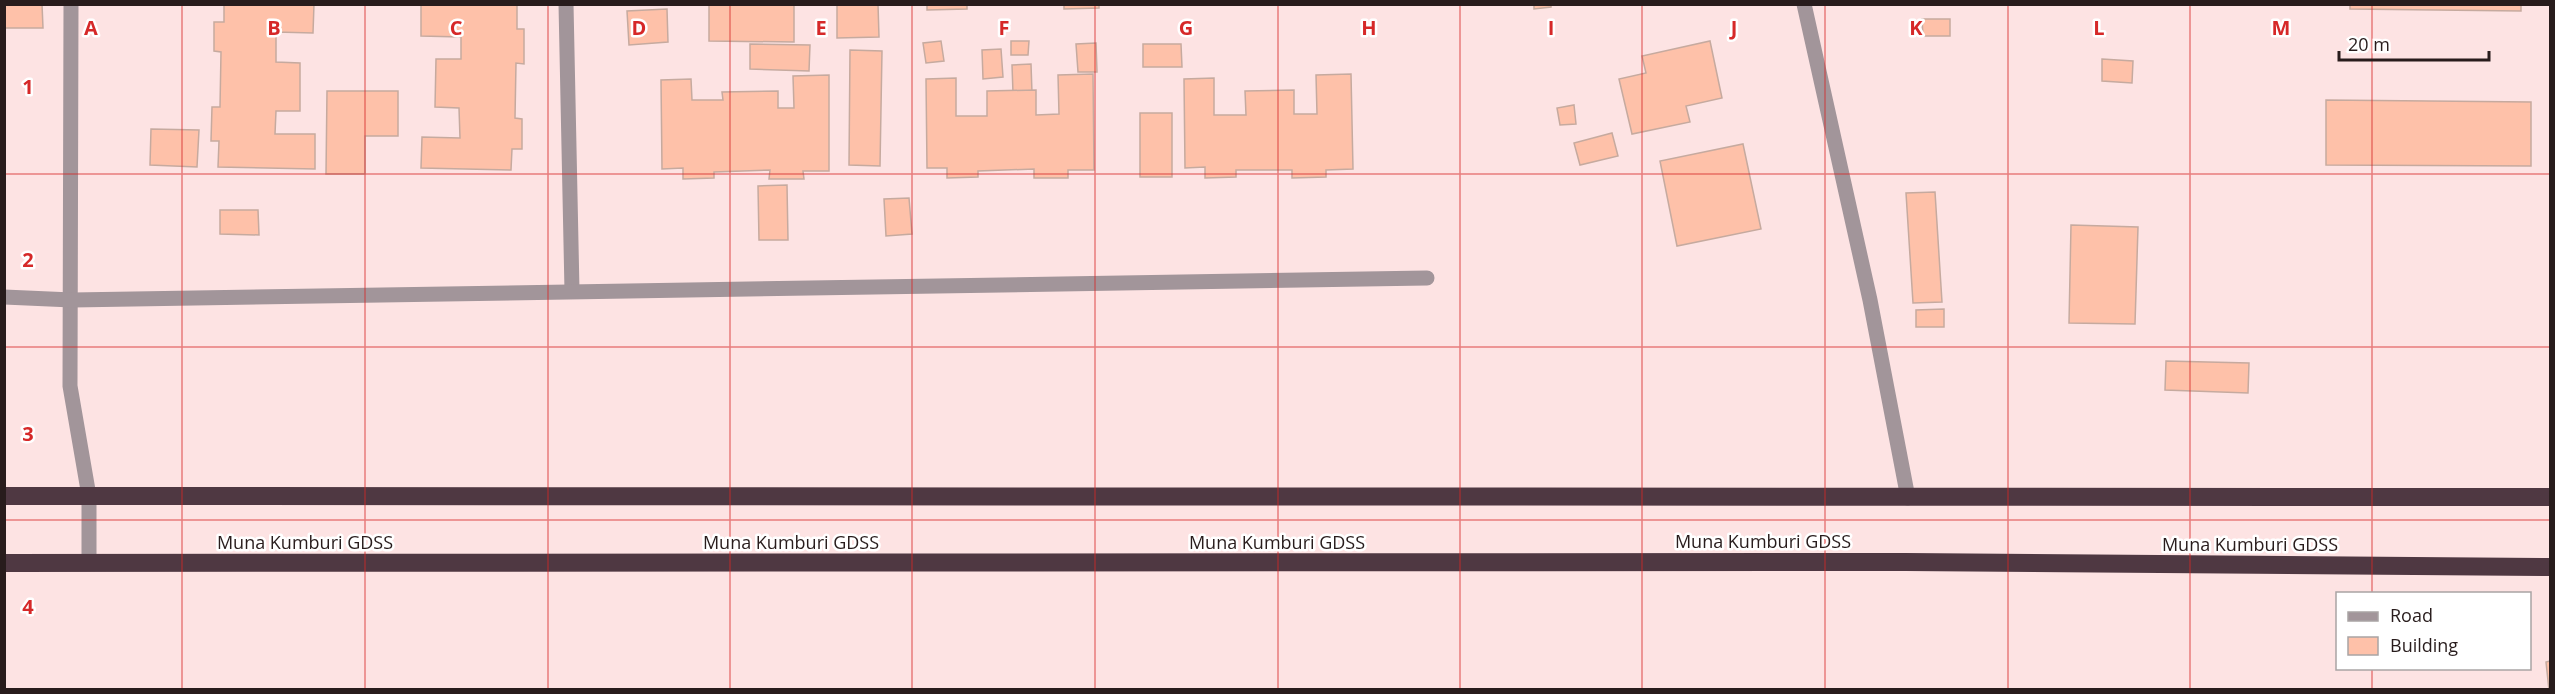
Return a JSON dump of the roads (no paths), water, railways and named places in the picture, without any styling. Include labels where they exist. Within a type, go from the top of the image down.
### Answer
[{"type":"highway","points":[[4,496],[2550,497]]},
{"type":"highway","name":"Muna Kumburi GDSS","points":[[4,562],[1906,562],[2550,567]]},
{"type":"street","points":[[71,4],[70,386],[89,496],[89,563]]},
{"type":"street","points":[[566,4],[572,291]]},
{"type":"street","points":[[1804,4],[1870,300],[1908,498]]},
{"type":"street","points":[[4,297],[72,300],[1427,278]]}]
